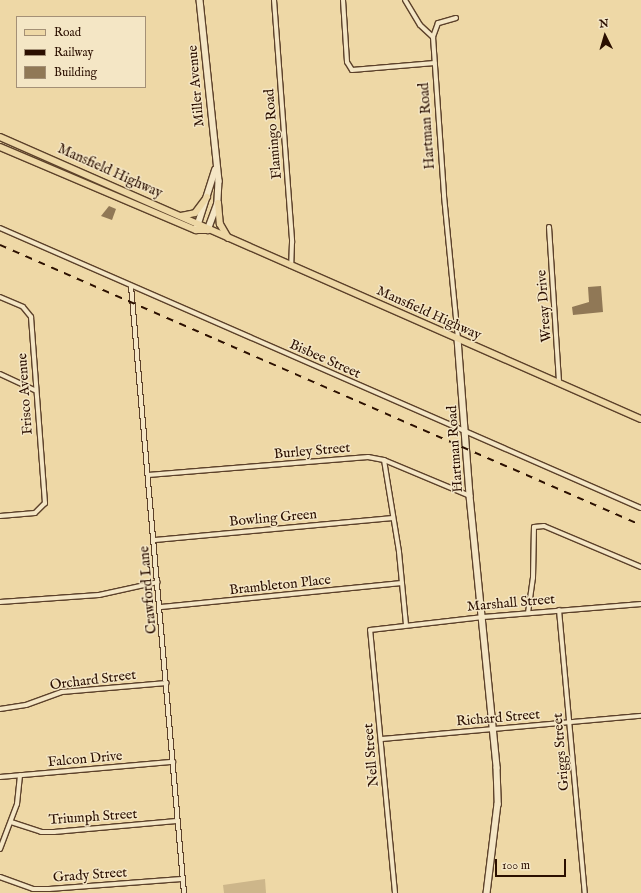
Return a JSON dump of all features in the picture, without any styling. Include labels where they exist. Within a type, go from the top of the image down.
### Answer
[{"type":"main road","name":"Mansfield Highway","points":[[0,137],[181,216],[208,230],[641,419]]},
{"type":"main road","name":"Mansfield Highway","points":[[0,147],[77,181],[196,230],[208,230]]},
{"type":"main road","points":[[77,181],[81,172]]},
{"type":"main road","points":[[181,216],[195,212],[207,197]]},
{"type":"main road","points":[[218,203],[220,224],[231,240]]},
{"type":"street","name":"Miller Avenue","points":[[200,0],[215,170],[219,181],[218,203],[208,230]]},
{"type":"street","name":"Flamingo Road","points":[[274,0],[292,242],[291,266]]},
{"type":"street","points":[[343,0],[349,68],[355,71],[435,63]]},
{"type":"street","points":[[405,0],[420,25],[433,37],[438,22],[456,18]]},
{"type":"street","name":"Hartman Road","points":[[433,37],[467,434],[470,496],[483,617],[498,804],[487,893]]},
{"type":"street","name":"Miller Avenue","points":[[196,230],[215,170]]},
{"type":"street","name":"Wreay Drive","points":[[549,227],[559,383]]},
{"type":"street","name":"Bisbee Street","points":[[0,228],[467,434],[641,508]]},
{"type":"street","name":"Crawford Lane","points":[[131,286],[161,607],[177,821],[184,893]]},
{"type":"street","name":"Frisco Avenue","points":[[0,297],[24,307],[31,317],[44,507],[35,513],[0,516]]},
{"type":"street","points":[[0,374],[35,390]]},
{"type":"street","name":"Burley Street","points":[[148,475],[368,457],[384,460],[470,496]]},
{"type":"street","points":[[384,460],[402,583],[406,625]]},
{"type":"street","name":"Bowling Green","points":[[155,540],[393,518]]},
{"type":"street","points":[[528,613],[533,578],[534,527],[544,526],[641,567]]},
{"type":"street","points":[[0,602],[99,594],[158,582]]},
{"type":"street","name":"Brambleton Place","points":[[161,607],[402,583]]},
{"type":"street","name":"Marshall Street","points":[[384,627],[559,610],[641,604]]},
{"type":"street","name":"Griggs Street","points":[[559,610],[585,893]]},
{"type":"street","name":"Nell Street","points":[[384,627],[372,628],[369,635],[395,893]]},
{"type":"street","name":"Orchard Street","points":[[0,709],[26,705],[62,692],[167,683]]},
{"type":"street","name":"Richard Street","points":[[380,739],[641,716]]},
{"type":"street","name":"Falcon Drive","points":[[0,777],[173,762]]},
{"type":"street","points":[[0,849],[20,795],[20,775]]},
{"type":"street","name":"Triumph Street","points":[[11,822],[36,830],[54,832],[177,821]]},
{"type":"street","name":"Grady Street","points":[[0,877],[33,889],[182,879]]},
{"type":"shaded area","points":[[265,879],[266,893],[224,893],[223,885]]},
{"type":"building","points":[[109,206],[116,209],[112,220],[101,216]]},
{"type":"building","points":[[601,286],[603,312],[573,315],[572,307],[589,302],[588,287]]},
{"type":"railway","points":[[0,245],[641,525]]}]
